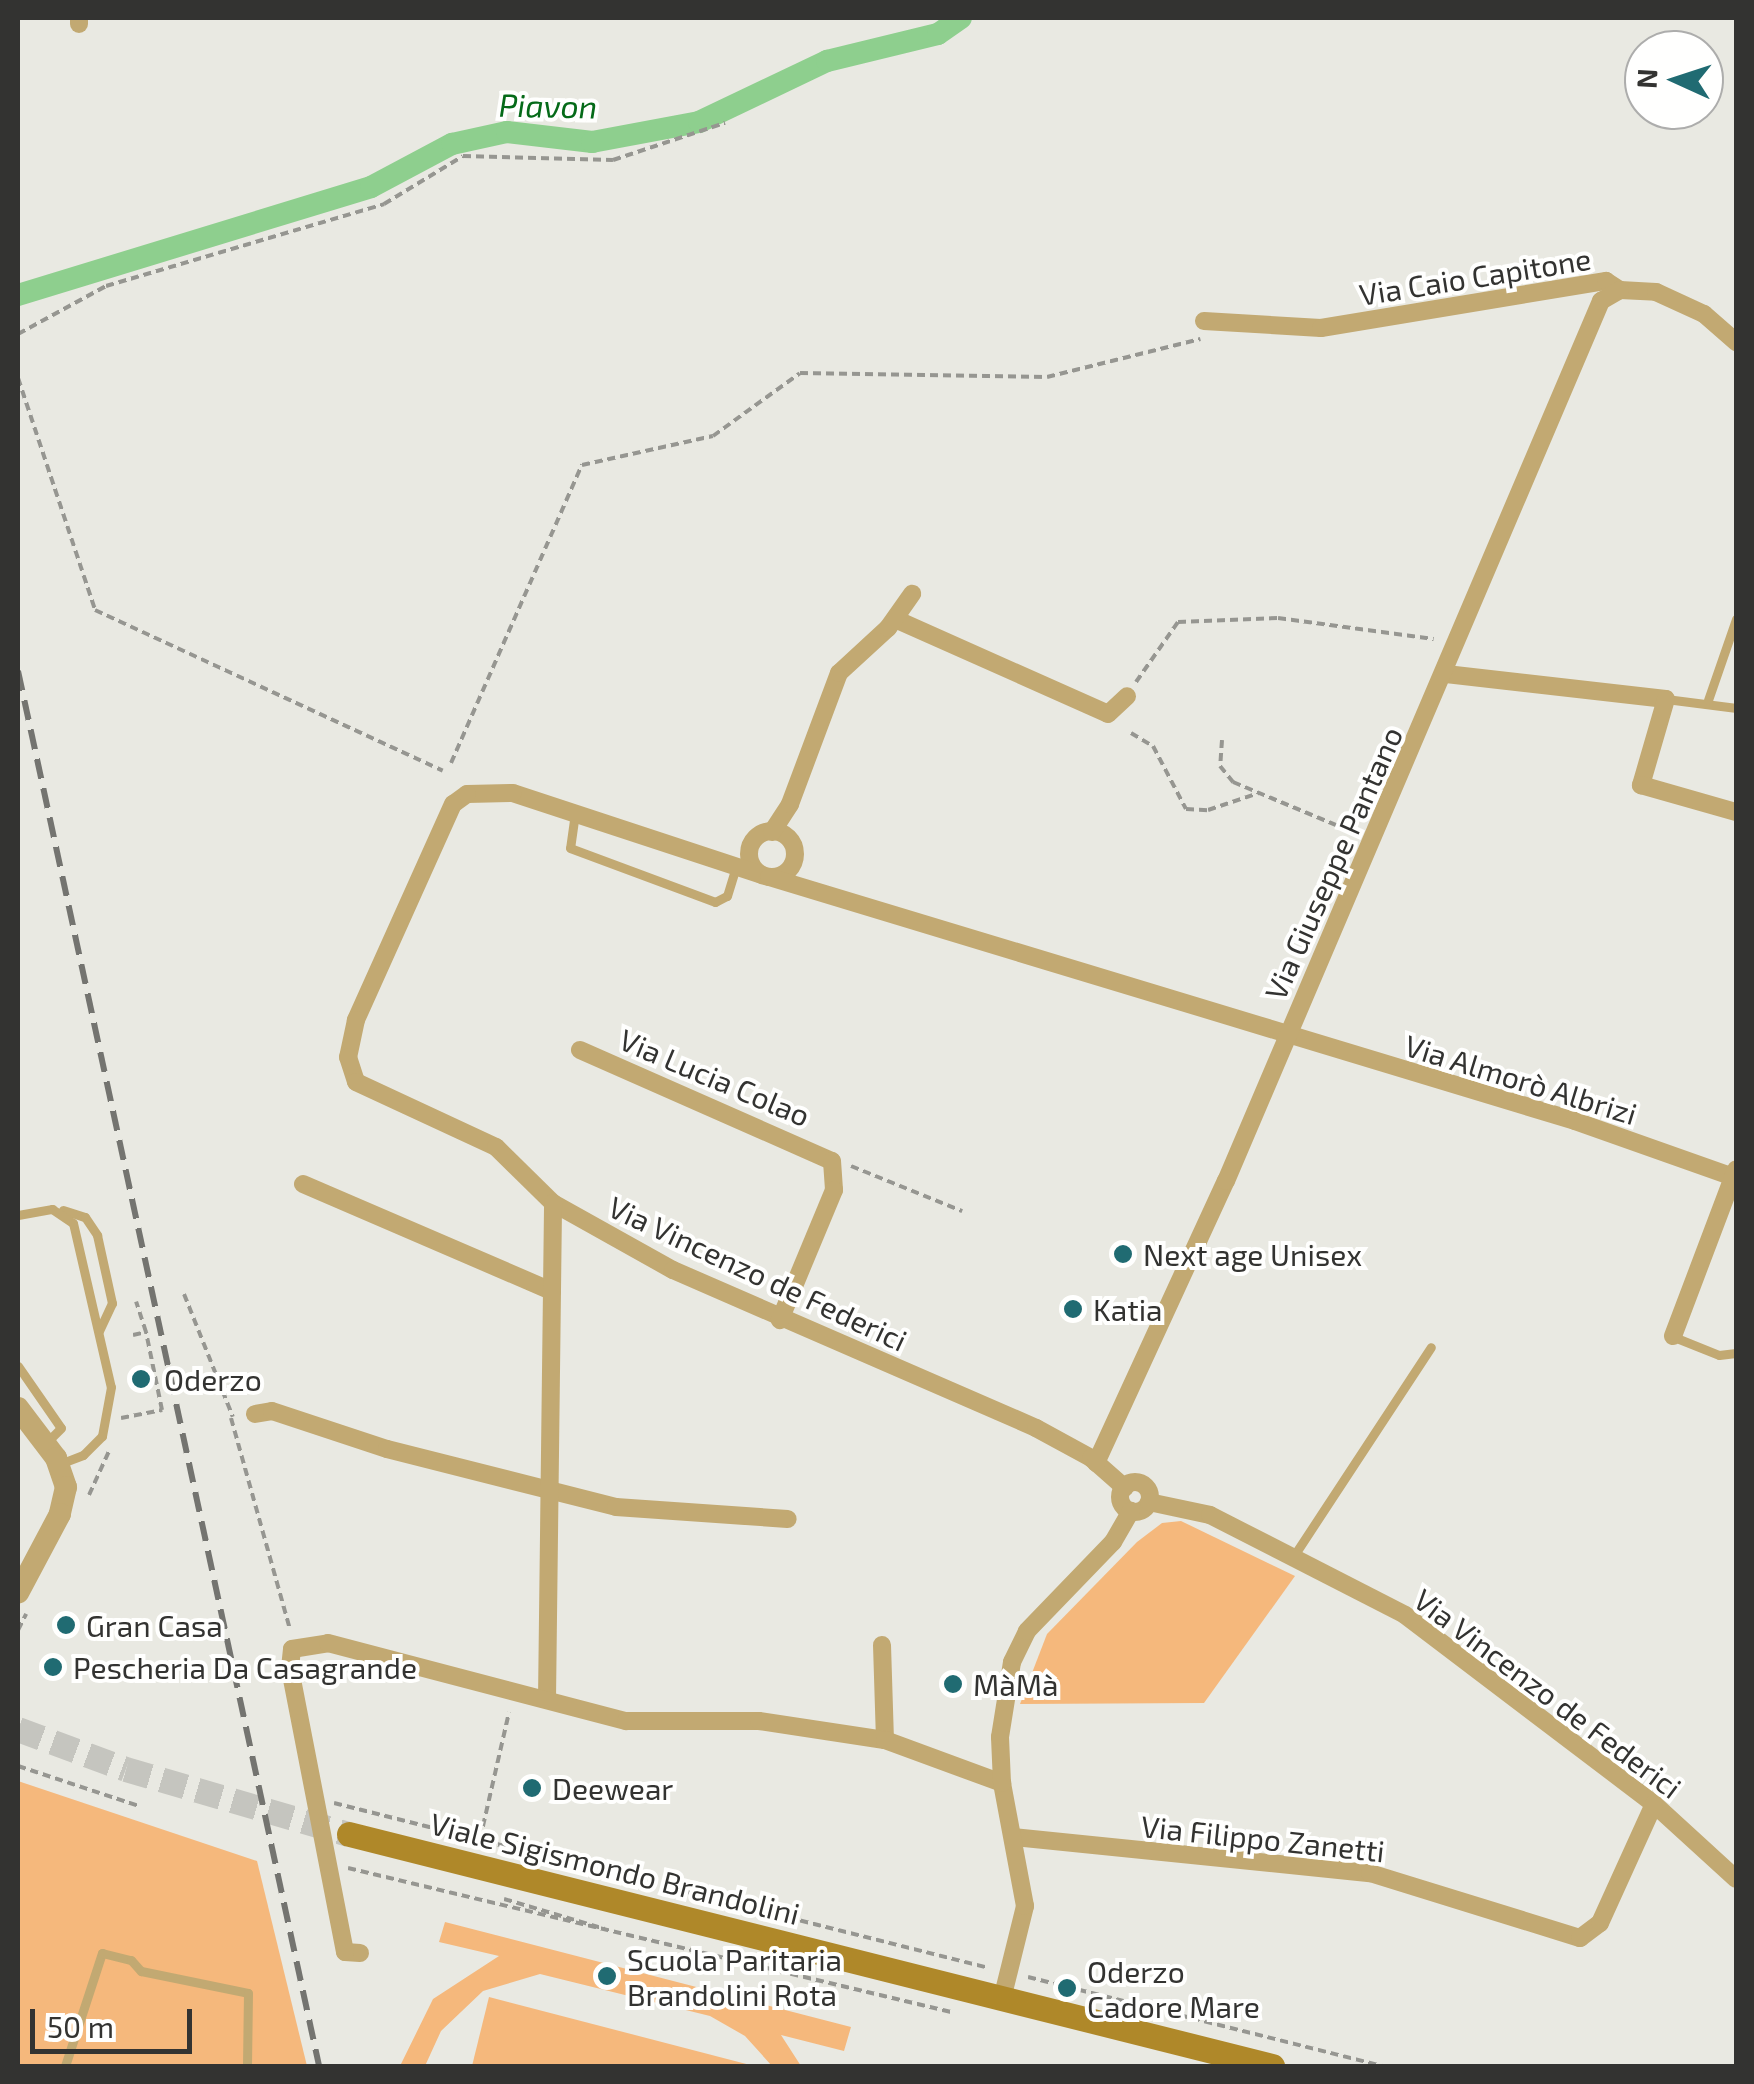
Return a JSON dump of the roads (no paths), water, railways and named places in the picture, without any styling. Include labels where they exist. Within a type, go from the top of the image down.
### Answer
[{"type":"main road","name":"Viale Sigismondo Brandolini","points":[[349,1834],[1241,2063],[1272,2066]]},
{"type":"street","name":"Via Caio Capitone","points":[[1204,321],[1321,328],[1596,282],[1620,290],[1656,292],[1704,314],[1736,342]]},
{"type":"street","name":"Via Giuseppe Pantano","points":[[1096,1463],[1446,674],[1601,301],[1620,290]]},
{"type":"street","points":[[713,858],[750,850],[772,832],[790,804],[838,673],[896,618],[912,594]]},
{"type":"street","points":[[896,618],[1108,714],[1126,696]]},
{"type":"street","points":[[1446,674],[1666,699],[1642,785],[1736,812]]},
{"type":"street","name":"Via Vincenzo de Federici","points":[[828,892],[736,867],[575,812],[493,791],[467,794],[453,804],[356,1020],[348,1058],[364,1090],[496,1148],[553,1203],[780,1320],[1036,1428],[1096,1463],[1124,1488],[1143,1485],[1149,1502],[1210,1515],[1405,1615],[1654,1804],[1736,1878]]},
{"type":"street","points":[[750,850],[765,876],[789,870],[793,849],[790,804]]},
{"type":"street","points":[[772,832],[793,849],[812,882],[828,892]]},
{"type":"street","name":"Via Almorò Albrizi","points":[[828,892],[1575,1121],[1735,1175]]},
{"type":"street","name":"Via Lucia Colao","points":[[580,1050],[832,1161],[834,1190],[780,1320]]},
{"type":"street","points":[[1673,1336],[1735,1175]]},
{"type":"street","points":[[303,1184],[552,1291]]},
{"type":"street","points":[[547,1699],[554,1490],[553,1203]]},
{"type":"street","points":[[18,1408],[59,1464],[65,1500],[18,1593]]},
{"type":"street","points":[[255,1414],[272,1411],[387,1449],[652,1512],[788,1518]]},
{"type":"street","points":[[1124,1488],[1121,1501],[1130,1511]]},
{"type":"street","points":[[1002,1999],[1025,1906],[1002,1783],[1000,1737],[1018,1644],[1113,1542],[1130,1511],[1149,1502]]},
{"type":"street","points":[[360,1954],[345,1952],[290,1668],[292,1649],[328,1643],[626,1721],[758,1721],[885,1740],[1002,1783]]},
{"type":"street","points":[[882,1645],[885,1740]]},
{"type":"street","name":"Via Filippo Zanetti","points":[[1014,1837],[1370,1873],[1580,1938],[1600,1924],[1654,1804]]},
{"type":"lane","points":[[1708,700],[1736,619]]},
{"type":"lane","points":[[1666,699],[1708,700],[1736,708]]},
{"type":"lane","points":[[575,812],[570,848],[715,902],[727,896],[736,867]]},
{"type":"lane","points":[[52,1209],[73,1223],[99,1331],[110,1414],[92,1446],[59,1464]]},
{"type":"lane","points":[[18,1215],[52,1209],[85,1217],[97,1236],[112,1302],[99,1331]]},
{"type":"lane","points":[[1673,1336],[1719,1355],[1736,1353]]},
{"type":"lane","points":[[1293,1558],[1431,1347]]},
{"type":"lane","points":[[18,1366],[61,1428],[45,1444]]},
{"type":"lane","points":[[66,2066],[102,1953],[130,1960],[141,1971],[248,1993],[247,2066]]},
{"type":"waterway","name":"Piavon","points":[[18,295],[371,187],[452,144],[507,132],[592,142],[699,122],[827,61],[938,34],[961,18]]},
{"type":"tunnel","points":[[18,1729],[126,1769],[349,1834]]},
{"type":"railway","points":[[18,671],[319,2066]]},
{"type":"place","name":"Next age Unisex","points":[[1123,1254]]},
{"type":"place","name":"Katia","points":[[1073,1309]]},
{"type":"place","name":"Oderzo","points":[[141,1379]]},
{"type":"place","name":"Gran Casa","points":[[66,1625]]},
{"type":"place","name":"Pescheria Da Casagrande","points":[[53,1667]]},
{"type":"place","name":"MàMà","points":[[953,1684]]},
{"type":"place","name":"Deewear","points":[[532,1788]]},
{"type":"place","name":"Scuola Paritaria Brandolini Rota","points":[[607,1976]]},
{"type":"place","name":"Oderzo Cadore Mare","points":[[1067,1988]]}]
